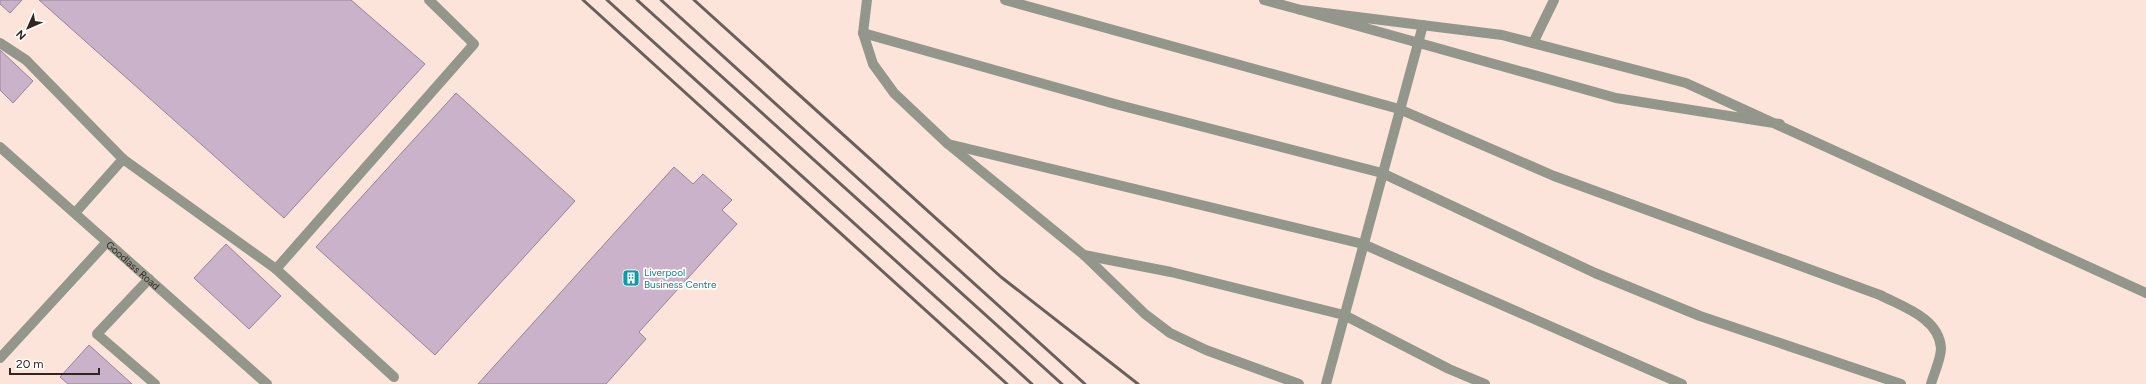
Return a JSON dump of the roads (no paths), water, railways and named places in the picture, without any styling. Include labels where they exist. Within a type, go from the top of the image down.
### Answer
[{"type":"street","points":[[276,269],[474,44],[429,0]]},
{"type":"street","points":[[867,0],[863,33],[873,64],[894,93],[948,144],[1084,255],[1145,314],[1170,333],[1206,350],[1299,384]]},
{"type":"street","points":[[1005,0],[1399,109],[1554,176],[1880,295],[1923,317],[1937,332],[1941,349],[1931,384]]},
{"type":"street","points":[[1264,0],[1616,98],[1780,124]]},
{"type":"street","points":[[1533,43],[1554,0]]},
{"type":"street","points":[[1301,10],[1502,35],[1686,84],[1780,124],[2146,293]]},
{"type":"street","points":[[1326,384],[1417,42],[1423,25]]},
{"type":"street","points":[[863,33],[1115,104],[1382,173],[1595,273],[1700,316],[1901,384]]},
{"type":"street","points":[[0,43],[26,60],[123,159],[276,269],[394,377]]},
{"type":"street","points":[[948,144],[1363,244],[1682,384]]},
{"type":"street","name":"Goodlass Road","points":[[0,147],[267,384]]},
{"type":"street","points":[[75,213],[123,159]]},
{"type":"street","points":[[0,358],[107,242]]},
{"type":"street","points":[[1084,255],[1171,272],[1344,315],[1449,369],[1485,384]]},
{"type":"street","points":[[149,279],[98,334],[155,384]]},
{"type":"railway","points":[[583,0],[1007,384]]},
{"type":"railway","points":[[607,0],[1032,384]]},
{"type":"railway","points":[[637,0],[1062,384]]},
{"type":"railway","points":[[661,0],[1085,384]]},
{"type":"railway","points":[[694,0],[1001,277],[1138,384]]},
{"type":"place","name":"Liverpool Business Centre","points":[[631,278]]}]
